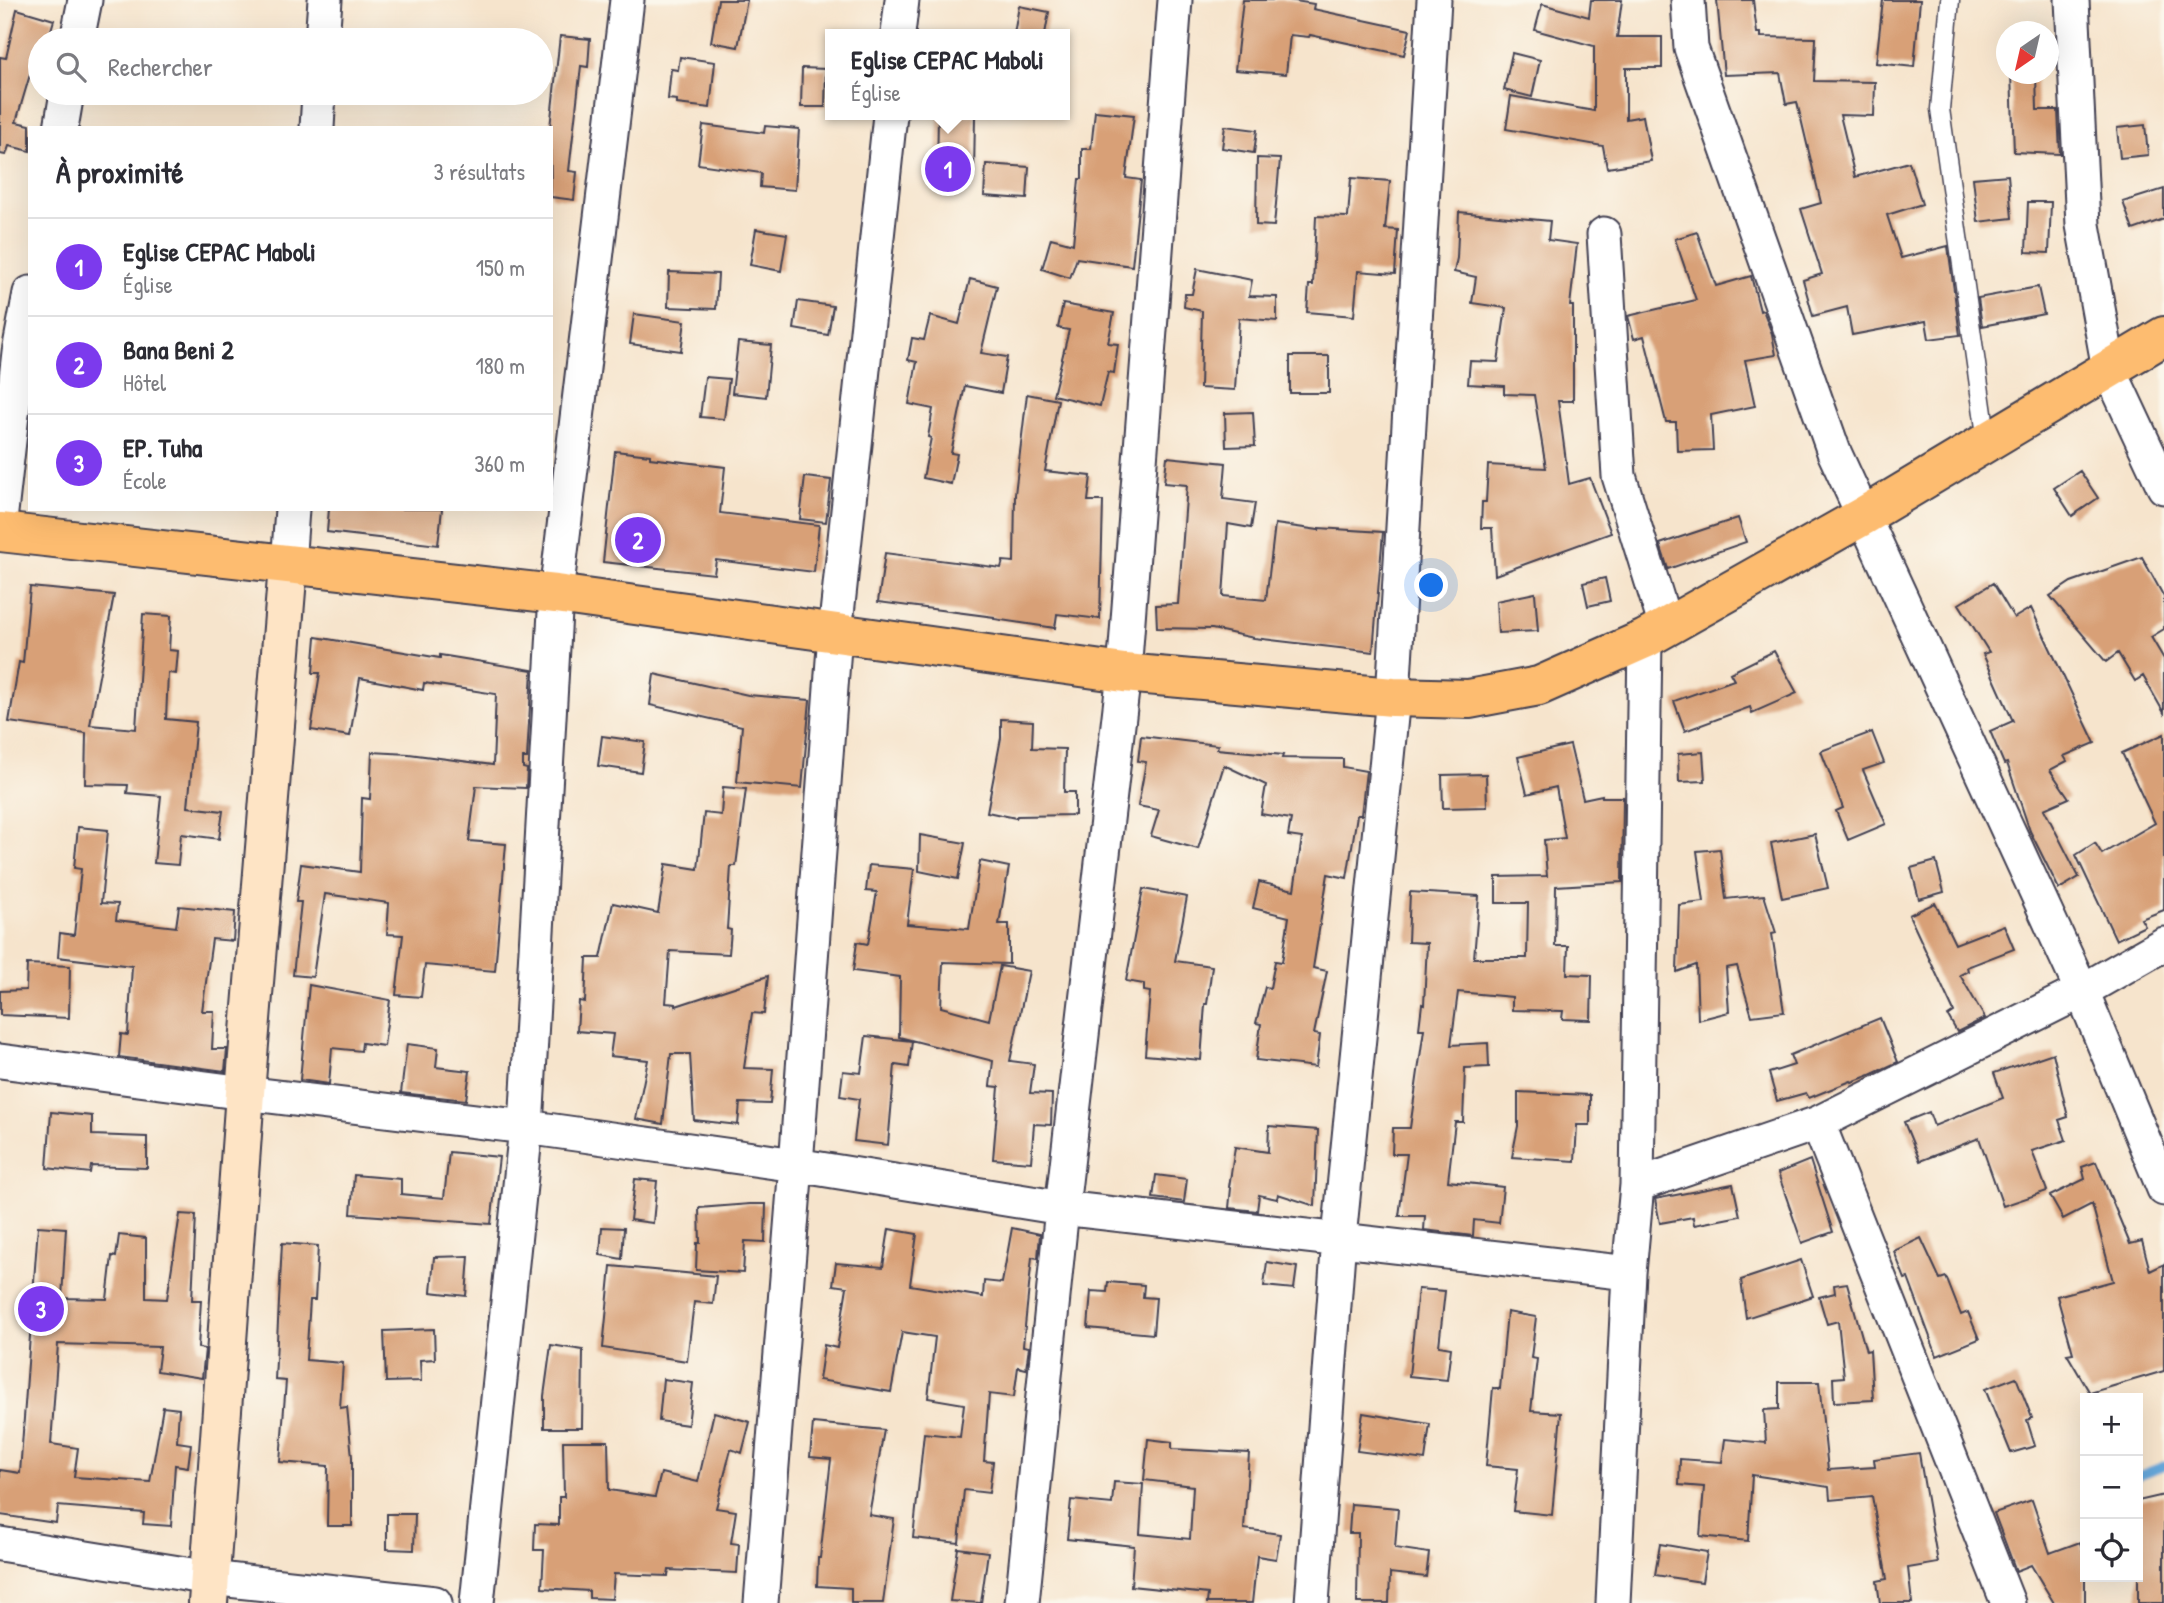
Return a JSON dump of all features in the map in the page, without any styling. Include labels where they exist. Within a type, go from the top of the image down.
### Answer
[{"type":"highway","points":[[0,532],[556,594],[1124,673],[1393,697],[1469,699],[1539,686],[1656,633],[1865,515],[2164,336]]},
{"type":"street","points":[[79,28],[85,0]]},
{"type":"street","points":[[324,28],[325,0]]},
{"type":"street","points":[[477,1603],[526,1127],[556,594],[627,0]]},
{"type":"street","points":[[899,29],[902,0]]},
{"type":"street","points":[[1022,1603],[1062,1208],[1124,673],[1175,0]]},
{"type":"street","points":[[1312,1603],[1339,1238],[1393,697],[1434,0]]},
{"type":"street","points":[[1688,0],[1691,48],[1834,452],[2082,991],[2164,1189]]},
{"type":"street","points":[[2071,0],[2083,225],[2109,369],[2164,487]]},
{"type":"street","points":[[61,126],[66,105]]},
{"type":"street","points":[[317,126],[318,105]]},
{"type":"street","points":[[761,1603],[835,633],[889,120]]},
{"type":"street","points":[[1604,234],[1619,476],[1656,633],[1637,1185],[1629,1273],[1613,1603]]},
{"type":"street","points":[[0,521],[19,352],[28,303]]},
{"type":"street","points":[[209,1590],[245,1093],[292,511]]},
{"type":"street","points":[[1637,1185],[1818,1123],[2082,991],[2164,944]]},
{"type":"street","points":[[1,1067],[526,1127],[796,1165],[1062,1208],[1629,1273]]},
{"type":"street","points":[[1818,1123],[2008,1603]]},
{"type":"street","points":[[0,1544],[209,1590],[435,1603]]},
{"type":"lane","points":[[1950,0],[1940,109],[1987,442]]},
{"type":"building","points":[[718,0],[747,0],[738,47],[711,42]]},
{"type":"building","points":[[1243,0],[1289,0],[1314,4],[1313,9],[1410,30],[1404,55],[1310,35],[1290,35],[1286,74],[1235,70]]},
{"type":"building","points":[[1591,0],[1622,0],[1617,37],[1662,37],[1662,68],[1626,68],[1626,119],[1643,116],[1651,161],[1607,168],[1603,146],[1506,129],[1511,96],[1594,111],[1594,46],[1535,30],[1542,4],[1589,17]]},
{"type":"building","points":[[1717,0],[1753,0],[1757,33],[1761,33],[1761,37],[1816,38],[1814,81],[1875,82],[1874,116],[1840,115],[1855,177],[1909,162],[1922,204],[1887,215],[1901,258],[1948,246],[1960,335],[1929,339],[1926,321],[1852,335],[1847,307],[1813,316],[1803,280],[1822,274],[1801,209],[1821,203],[1797,102],[1786,104],[1780,73],[1724,75]]},
{"type":"building","points":[[1883,0],[1920,0],[1914,67],[1876,63]]},
{"type":"building","points":[[1019,6],[1049,12],[1046,29],[1015,29]]},
{"type":"building","points":[[17,9],[54,20],[52,28],[28,28],[28,81],[16,122],[30,125],[28,151],[9,146],[6,155],[0,154],[0,57],[6,58]]},
{"type":"building","points":[[560,36],[590,39],[588,67],[581,66],[569,171],[577,172],[574,200],[553,197],[553,126],[550,126]]},
{"type":"building","points":[[1512,53],[1540,60],[1532,97],[1504,90]]},
{"type":"building","points":[[680,57],[715,62],[710,108],[677,104],[677,100],[668,99],[671,69],[678,70]]},
{"type":"building","points":[[802,68],[825,69],[825,107],[801,107]]},
{"type":"building","points":[[2011,84],[2036,84],[2037,110],[2058,110],[2060,154],[2014,152]]},
{"type":"building","points":[[1095,111],[1134,115],[1126,178],[1141,180],[1132,266],[1077,258],[1070,278],[1042,269],[1051,238],[1073,244],[1079,179],[1082,179],[1082,149],[1091,149]]},
{"type":"building","points":[[938,120],[975,120],[974,175],[937,174]]},
{"type":"building","points":[[703,125],[764,133],[765,126],[799,129],[795,190],[760,187],[761,173],[698,164]]},
{"type":"building","points":[[2145,125],[2148,155],[2120,158],[2117,128]]},
{"type":"building","points":[[1225,126],[1257,130],[1254,153],[1222,148]]},
{"type":"building","points":[[1257,158],[1280,159],[1274,226],[1256,225]]},
{"type":"building","points":[[986,164],[1029,167],[1027,199],[984,196]]},
{"type":"building","points":[[2008,175],[2012,218],[1978,222],[1973,178]]},
{"type":"building","points":[[1351,178],[1390,181],[1385,229],[1398,230],[1395,274],[1358,271],[1354,316],[1307,312],[1309,285],[1313,285],[1316,216],[1348,217]]},
{"type":"building","points":[[2164,189],[2164,219],[2133,230],[2123,202]]},
{"type":"building","points":[[2028,202],[2051,202],[2049,253],[2026,252]]},
{"type":"building","points":[[1459,212],[1550,221],[1548,240],[1577,244],[1570,306],[1573,306],[1573,401],[1558,401],[1569,484],[1590,478],[1611,533],[1495,575],[1492,528],[1481,528],[1488,465],[1546,468],[1534,395],[1504,394],[1504,386],[1468,384],[1470,361],[1498,362],[1506,308],[1472,303],[1476,277],[1454,272]]},
{"type":"building","points":[[756,229],[787,234],[781,271],[750,265]]},
{"type":"building","points":[[1697,232],[1716,286],[1751,276],[1760,311],[1763,310],[1772,334],[1776,355],[1745,360],[1755,406],[1711,415],[1713,450],[1677,451],[1676,422],[1666,422],[1644,336],[1634,339],[1628,316],[1696,300],[1675,239]]},
{"type":"building","points":[[1197,269],[1252,280],[1249,296],[1277,297],[1277,321],[1239,318],[1235,390],[1200,388],[1202,311],[1184,307],[1185,294],[1192,294]]},
{"type":"building","points":[[669,272],[718,274],[716,309],[668,307]]},
{"type":"building","points":[[970,279],[997,286],[981,353],[1007,357],[1001,393],[965,386],[951,453],[957,454],[951,484],[923,478],[931,438],[928,437],[933,409],[909,404],[917,362],[908,360],[912,338],[924,340],[930,316],[959,324]]},
{"type":"building","points":[[2038,287],[2044,314],[1982,326],[1978,298]]},
{"type":"building","points":[[798,301],[833,306],[828,335],[794,329]]},
{"type":"building","points":[[1063,304],[1114,313],[1108,343],[1118,344],[1114,373],[1108,372],[1100,406],[1053,395],[1069,330],[1058,328]]},
{"type":"building","points":[[634,314],[685,321],[681,351],[630,344]]},
{"type":"building","points":[[738,342],[771,345],[766,397],[732,393]]},
{"type":"building","points":[[1290,356],[1329,356],[1329,393],[1290,393]]},
{"type":"building","points":[[705,377],[729,379],[724,419],[700,417]]},
{"type":"building","points":[[1027,394],[1058,400],[1045,471],[1091,476],[1088,501],[1103,501],[1100,619],[1057,614],[1055,628],[878,602],[885,553],[1001,568],[1003,561],[1014,562],[1015,494]]},
{"type":"building","points":[[1253,412],[1255,446],[1226,447],[1225,413]]},
{"type":"building","points":[[615,451],[725,467],[720,513],[819,525],[814,572],[716,560],[714,574],[603,562]]},
{"type":"building","points":[[1167,457],[1226,463],[1223,499],[1255,503],[1251,528],[1228,524],[1223,596],[1266,600],[1275,524],[1319,530],[1383,532],[1373,652],[1254,638],[1212,629],[1157,628],[1156,605],[1178,604],[1187,485],[1164,483]]},
{"type":"building","points":[[2080,471],[2098,498],[2072,516],[2054,488]]},
{"type":"building","points":[[805,477],[831,480],[826,522],[800,519]]},
{"type":"building","points":[[329,511],[442,511],[438,545],[327,532]]},
{"type":"building","points":[[1738,518],[1746,542],[1668,569],[1660,544]]},
{"type":"building","points":[[2142,557],[2164,597],[2164,629],[2151,637],[2164,659],[2164,713],[2143,676],[2135,681],[2118,653],[2106,662],[2050,596],[2071,582]]},
{"type":"building","points":[[1605,578],[1610,601],[1588,606],[1583,583]]},
{"type":"building","points":[[1993,583],[2014,618],[2031,608],[2095,743],[2064,756],[2067,761],[2050,770],[2069,798],[2044,809],[2079,877],[2059,889],[2030,831],[2007,763],[2004,764],[1990,731],[2013,721],[1983,654],[1989,652],[1959,604]]},
{"type":"building","points":[[30,587],[114,595],[90,725],[136,729],[143,614],[171,616],[169,650],[178,651],[176,674],[168,673],[166,719],[196,722],[188,807],[223,811],[219,839],[181,834],[178,865],[154,863],[161,796],[127,793],[128,785],[85,784],[86,733],[9,722],[19,662],[23,663]]},
{"type":"building","points":[[1535,593],[1538,631],[1498,633],[1496,601]]},
{"type":"building","points":[[316,637],[532,670],[527,758],[523,758],[523,768],[527,769],[526,788],[476,786],[469,841],[506,844],[495,971],[425,965],[421,997],[396,995],[403,935],[387,934],[389,903],[325,894],[313,977],[293,975],[301,902],[296,902],[301,864],[360,872],[362,798],[370,799],[372,752],[493,765],[496,694],[424,683],[423,690],[360,678],[350,736],[311,730],[320,673],[313,673]]},
{"type":"building","points":[[1774,651],[1797,693],[1752,713],[1750,707],[1685,731],[1674,701],[1734,680],[1730,673]]},
{"type":"building","points":[[654,674],[748,695],[810,700],[802,788],[737,782],[742,726],[650,705]]},
{"type":"building","points":[[1001,719],[1033,721],[1032,748],[1065,749],[1064,792],[1075,792],[1075,815],[1016,818],[987,812],[1001,738]]},
{"type":"building","points":[[1872,732],[1884,763],[1863,770],[1886,824],[1848,840],[1836,811],[1843,808],[1821,751]]},
{"type":"building","points":[[2164,734],[2164,910],[2141,919],[2145,926],[2116,940],[2076,855],[2095,843],[2102,854],[2155,823],[2122,753]]},
{"type":"building","points":[[602,736],[645,742],[641,772],[598,766]]},
{"type":"building","points":[[1141,736],[1218,745],[1217,749],[1283,755],[1282,758],[1343,759],[1343,767],[1366,771],[1361,815],[1357,815],[1347,878],[1328,874],[1313,968],[1327,971],[1314,1034],[1320,1035],[1316,1067],[1256,1060],[1261,1024],[1256,1023],[1265,987],[1270,988],[1275,961],[1282,962],[1289,917],[1253,908],[1259,882],[1294,890],[1302,838],[1288,836],[1291,819],[1261,814],[1266,785],[1224,765],[1198,849],[1151,836],[1159,810],[1138,806],[1146,762],[1138,761]]},
{"type":"building","points":[[1570,745],[1583,799],[1602,795],[1623,797],[1622,882],[1556,886],[1555,946],[1568,946],[1567,974],[1592,975],[1591,1020],[1562,1019],[1563,1011],[1512,1010],[1512,997],[1458,992],[1451,1045],[1488,1043],[1489,1067],[1465,1068],[1463,1122],[1455,1122],[1448,1181],[1503,1187],[1499,1223],[1474,1220],[1473,1236],[1424,1230],[1425,1216],[1399,1216],[1407,1154],[1392,1154],[1393,1128],[1410,1128],[1424,1029],[1419,1029],[1422,1004],[1424,1005],[1427,943],[1408,942],[1410,892],[1479,896],[1474,958],[1527,958],[1528,903],[1496,903],[1496,877],[1547,876],[1544,840],[1565,838],[1556,787],[1527,794],[1518,757]]},
{"type":"building","points":[[1703,752],[1705,781],[1679,782],[1678,754]]},
{"type":"building","points":[[1486,774],[1487,807],[1443,808],[1442,775]]},
{"type":"building","points":[[723,787],[746,789],[736,866],[731,866],[727,929],[731,930],[729,954],[670,951],[666,1003],[676,1006],[768,976],[764,1014],[752,1013],[744,1068],[773,1069],[770,1104],[740,1103],[738,1125],[694,1120],[690,1054],[671,1054],[663,1124],[636,1119],[648,1060],[610,1056],[613,1034],[577,1031],[579,1001],[585,1002],[587,958],[601,958],[613,903],[658,913],[666,864],[698,869],[704,813],[721,815]]},
{"type":"building","points":[[78,827],[108,830],[101,903],[118,904],[116,920],[176,927],[179,906],[235,912],[233,941],[212,939],[202,1011],[214,1011],[212,1049],[227,1049],[225,1071],[119,1057],[121,1034],[128,1035],[132,966],[58,957],[60,933],[74,935],[81,869],[74,868]]},
{"type":"building","points":[[1815,834],[1828,888],[1782,898],[1771,843]]},
{"type":"building","points":[[920,835],[965,843],[958,879],[919,871]]},
{"type":"building","points":[[1720,849],[1726,899],[1764,895],[1776,933],[1772,934],[1784,1012],[1752,1016],[1737,966],[1726,968],[1729,1012],[1698,1020],[1696,965],[1677,972],[1679,905],[1704,902],[1697,851]]},
{"type":"building","points":[[980,861],[1009,867],[999,924],[1009,924],[1009,964],[943,962],[941,1007],[989,1020],[1000,966],[1029,971],[1010,1061],[1034,1064],[1030,1093],[1052,1094],[1051,1125],[1034,1124],[1031,1162],[993,1159],[999,1087],[990,1086],[993,1061],[899,1037],[900,977],[853,971],[857,942],[868,944],[877,892],[866,891],[869,865],[914,869],[907,924],[969,929]]},
{"type":"building","points":[[1936,861],[1944,892],[1919,899],[1911,868]]},
{"type":"building","points":[[1143,889],[1187,897],[1175,961],[1212,966],[1205,1004],[1201,1060],[1145,1055],[1150,992],[1144,991],[1144,984],[1126,981]]},
{"type":"building","points":[[1935,903],[1955,944],[2004,925],[2014,949],[1967,967],[1968,971],[1960,975],[1985,1018],[1957,1032],[1948,1016],[1954,1012],[1909,915]]},
{"type":"building","points":[[27,964],[70,966],[69,1018],[0,1015],[0,991],[26,990]]},
{"type":"building","points":[[309,985],[390,1000],[384,1046],[362,1043],[361,1051],[332,1048],[329,1084],[300,1080]]},
{"type":"building","points":[[1880,1018],[1898,1062],[1809,1098],[1806,1093],[1777,1101],[1769,1073],[1794,1065],[1790,1055]]},
{"type":"building","points":[[866,1036],[912,1041],[909,1067],[895,1065],[888,1145],[854,1141],[859,1099],[840,1096],[843,1071],[861,1073]]},
{"type":"building","points":[[407,1044],[438,1048],[436,1067],[470,1071],[466,1100],[401,1093]]},
{"type":"building","points":[[2053,1053],[2068,1117],[2059,1120],[2066,1140],[2032,1151],[2047,1191],[2003,1206],[1979,1138],[1920,1161],[1904,1122],[1929,1112],[1934,1126],[2003,1098],[1994,1073]]},
{"type":"building","points":[[1518,1092],[1590,1095],[1590,1125],[1577,1125],[1575,1161],[1512,1157],[1518,1126]]},
{"type":"building","points":[[51,1112],[92,1116],[92,1135],[147,1137],[147,1168],[91,1166],[90,1173],[47,1168]]},
{"type":"building","points":[[1269,1126],[1318,1130],[1315,1206],[1278,1194],[1277,1199],[1259,1195],[1257,1211],[1229,1208],[1235,1147],[1268,1152]]},
{"type":"building","points":[[449,1152],[499,1157],[491,1224],[351,1214],[354,1175],[401,1179],[401,1194],[444,1198]]},
{"type":"building","points":[[1810,1160],[1833,1232],[1802,1243],[1778,1173]]},
{"type":"building","points":[[2096,1162],[2130,1244],[2142,1241],[2150,1271],[2164,1264],[2164,1371],[2090,1393],[2067,1354],[2073,1353],[2057,1296],[2113,1281],[2092,1204],[2063,1219],[2050,1196],[2085,1179],[2082,1167]]},
{"type":"building","points":[[1156,1175],[1187,1179],[1184,1202],[1153,1198]]},
{"type":"building","points":[[635,1179],[657,1181],[653,1223],[630,1220]]},
{"type":"building","points":[[1733,1184],[1740,1216],[1694,1225],[1693,1217],[1660,1223],[1655,1199]]},
{"type":"building","points":[[766,1204],[765,1242],[745,1241],[743,1273],[696,1270],[697,1243],[700,1243],[699,1208]]},
{"type":"building","points":[[180,1214],[196,1215],[192,1300],[201,1300],[198,1348],[205,1349],[202,1378],[157,1371],[160,1347],[58,1344],[51,1444],[78,1448],[74,1477],[150,1482],[163,1407],[179,1409],[177,1442],[191,1444],[188,1467],[175,1465],[171,1526],[143,1524],[144,1513],[58,1506],[56,1523],[0,1515],[0,1470],[20,1473],[38,1226],[66,1228],[62,1298],[107,1299],[112,1256],[116,1257],[119,1235],[146,1238],[146,1298],[167,1299]]},
{"type":"building","points":[[602,1227],[624,1228],[622,1259],[600,1255]]},
{"type":"building","points":[[1012,1228],[1040,1234],[1038,1258],[1032,1257],[1023,1346],[1029,1347],[1026,1369],[1018,1367],[1014,1397],[989,1394],[984,1461],[993,1462],[989,1493],[964,1490],[959,1543],[913,1538],[924,1433],[960,1437],[964,1404],[928,1398],[935,1337],[902,1332],[891,1392],[819,1380],[824,1345],[837,1348],[847,1287],[833,1285],[836,1263],[883,1267],[889,1229],[917,1234],[910,1285],[983,1297],[984,1281],[1002,1283]]},
{"type":"building","points":[[1921,1238],[1940,1279],[1946,1277],[1961,1315],[1968,1312],[1979,1339],[1937,1356],[1908,1278],[1905,1279],[1894,1251]]},
{"type":"building","points":[[282,1243],[318,1246],[315,1300],[310,1300],[306,1360],[343,1363],[340,1408],[347,1407],[352,1457],[352,1526],[327,1526],[328,1466],[280,1462],[286,1381],[275,1380]]},
{"type":"building","points":[[469,1256],[466,1296],[431,1292],[434,1257]]},
{"type":"building","points":[[1801,1260],[1813,1296],[1746,1318],[1741,1280]]},
{"type":"building","points":[[1267,1262],[1297,1267],[1294,1289],[1264,1286]]},
{"type":"building","points":[[611,1266],[716,1276],[713,1304],[694,1302],[687,1361],[603,1348]]},
{"type":"building","points":[[1108,1282],[1144,1285],[1143,1297],[1156,1298],[1153,1334],[1088,1328],[1091,1291],[1107,1292]]},
{"type":"building","points":[[1847,1283],[1866,1351],[1870,1350],[1873,1400],[1834,1402],[1833,1378],[1844,1377],[1838,1321],[1827,1324],[1819,1297],[1835,1293],[1834,1285]]},
{"type":"building","points":[[1418,1289],[1445,1291],[1439,1346],[1451,1348],[1447,1380],[1409,1376]]},
{"type":"building","points":[[1507,1312],[1536,1317],[1531,1358],[1537,1359],[1531,1411],[1561,1413],[1552,1515],[1513,1511],[1518,1469],[1486,1466],[1493,1388],[1500,1389]]},
{"type":"building","points":[[434,1329],[435,1359],[420,1360],[421,1381],[386,1382],[384,1331]]},
{"type":"building","points":[[551,1345],[583,1350],[582,1428],[544,1428],[544,1396]]},
{"type":"building","points":[[2016,1377],[2032,1418],[2027,1420],[2035,1446],[2011,1453],[1985,1389]]},
{"type":"building","points":[[663,1379],[693,1383],[688,1425],[659,1421]]},
{"type":"building","points":[[1779,1382],[1819,1382],[1828,1470],[1875,1467],[1874,1459],[1919,1453],[1938,1563],[1908,1568],[1912,1603],[1880,1603],[1877,1581],[1887,1579],[1872,1496],[1830,1500],[1829,1487],[1752,1475],[1748,1541],[1700,1536],[1704,1487],[1679,1485],[1680,1459],[1722,1462],[1725,1439],[1766,1443],[1764,1410],[1779,1409]]},
{"type":"building","points":[[714,1412],[750,1422],[742,1453],[731,1449],[716,1508],[736,1511],[731,1543],[739,1544],[737,1573],[669,1570],[668,1576],[614,1574],[612,1599],[589,1598],[589,1591],[542,1588],[544,1550],[534,1550],[535,1524],[559,1525],[559,1497],[564,1497],[563,1441],[608,1441],[609,1490],[655,1497],[661,1473],[698,1482]]},
{"type":"building","points":[[1363,1413],[1430,1424],[1425,1460],[1357,1451]]},
{"type":"building","points":[[813,1423],[884,1430],[869,1515],[894,1519],[883,1603],[851,1603],[851,1588],[817,1586],[831,1459],[810,1457]]},
{"type":"building","points":[[1148,1439],[1172,1442],[1172,1449],[1249,1453],[1244,1529],[1280,1534],[1276,1559],[1257,1556],[1252,1603],[1207,1603],[1208,1594],[1131,1586],[1134,1546],[1067,1539],[1071,1500],[1112,1504],[1114,1482],[1143,1484],[1140,1534],[1190,1539],[1193,1486],[1144,1480]]},
{"type":"building","points":[[2164,1495],[2164,1603],[2138,1603],[2138,1582],[2143,1582],[2143,1500]]},
{"type":"building","points":[[2032,1500],[2050,1553],[2080,1542],[2080,1582],[2085,1582],[2085,1603],[2054,1603],[2031,1565],[2016,1571],[1994,1513]]},
{"type":"building","points":[[1351,1504],[1398,1508],[1395,1548],[1429,1553],[1426,1577],[1390,1573],[1389,1603],[1357,1603],[1358,1533],[1349,1533]]},
{"type":"building","points":[[387,1514],[415,1514],[414,1550],[387,1549]]},
{"type":"building","points":[[1660,1544],[1707,1552],[1702,1582],[1655,1575]]},
{"type":"building","points":[[958,1548],[988,1552],[981,1603],[950,1601]]},
{"type":"waterway","points":[[2143,1474],[2164,1466]]},
{"type":"place","name":"Eglise CEPAC Maboli","points":[[948,169]]},
{"type":"place","name":"Bana Beni 2","points":[[638,540]]},
{"type":"place","name":"EP. Tuha","points":[[41,1309]]}]
